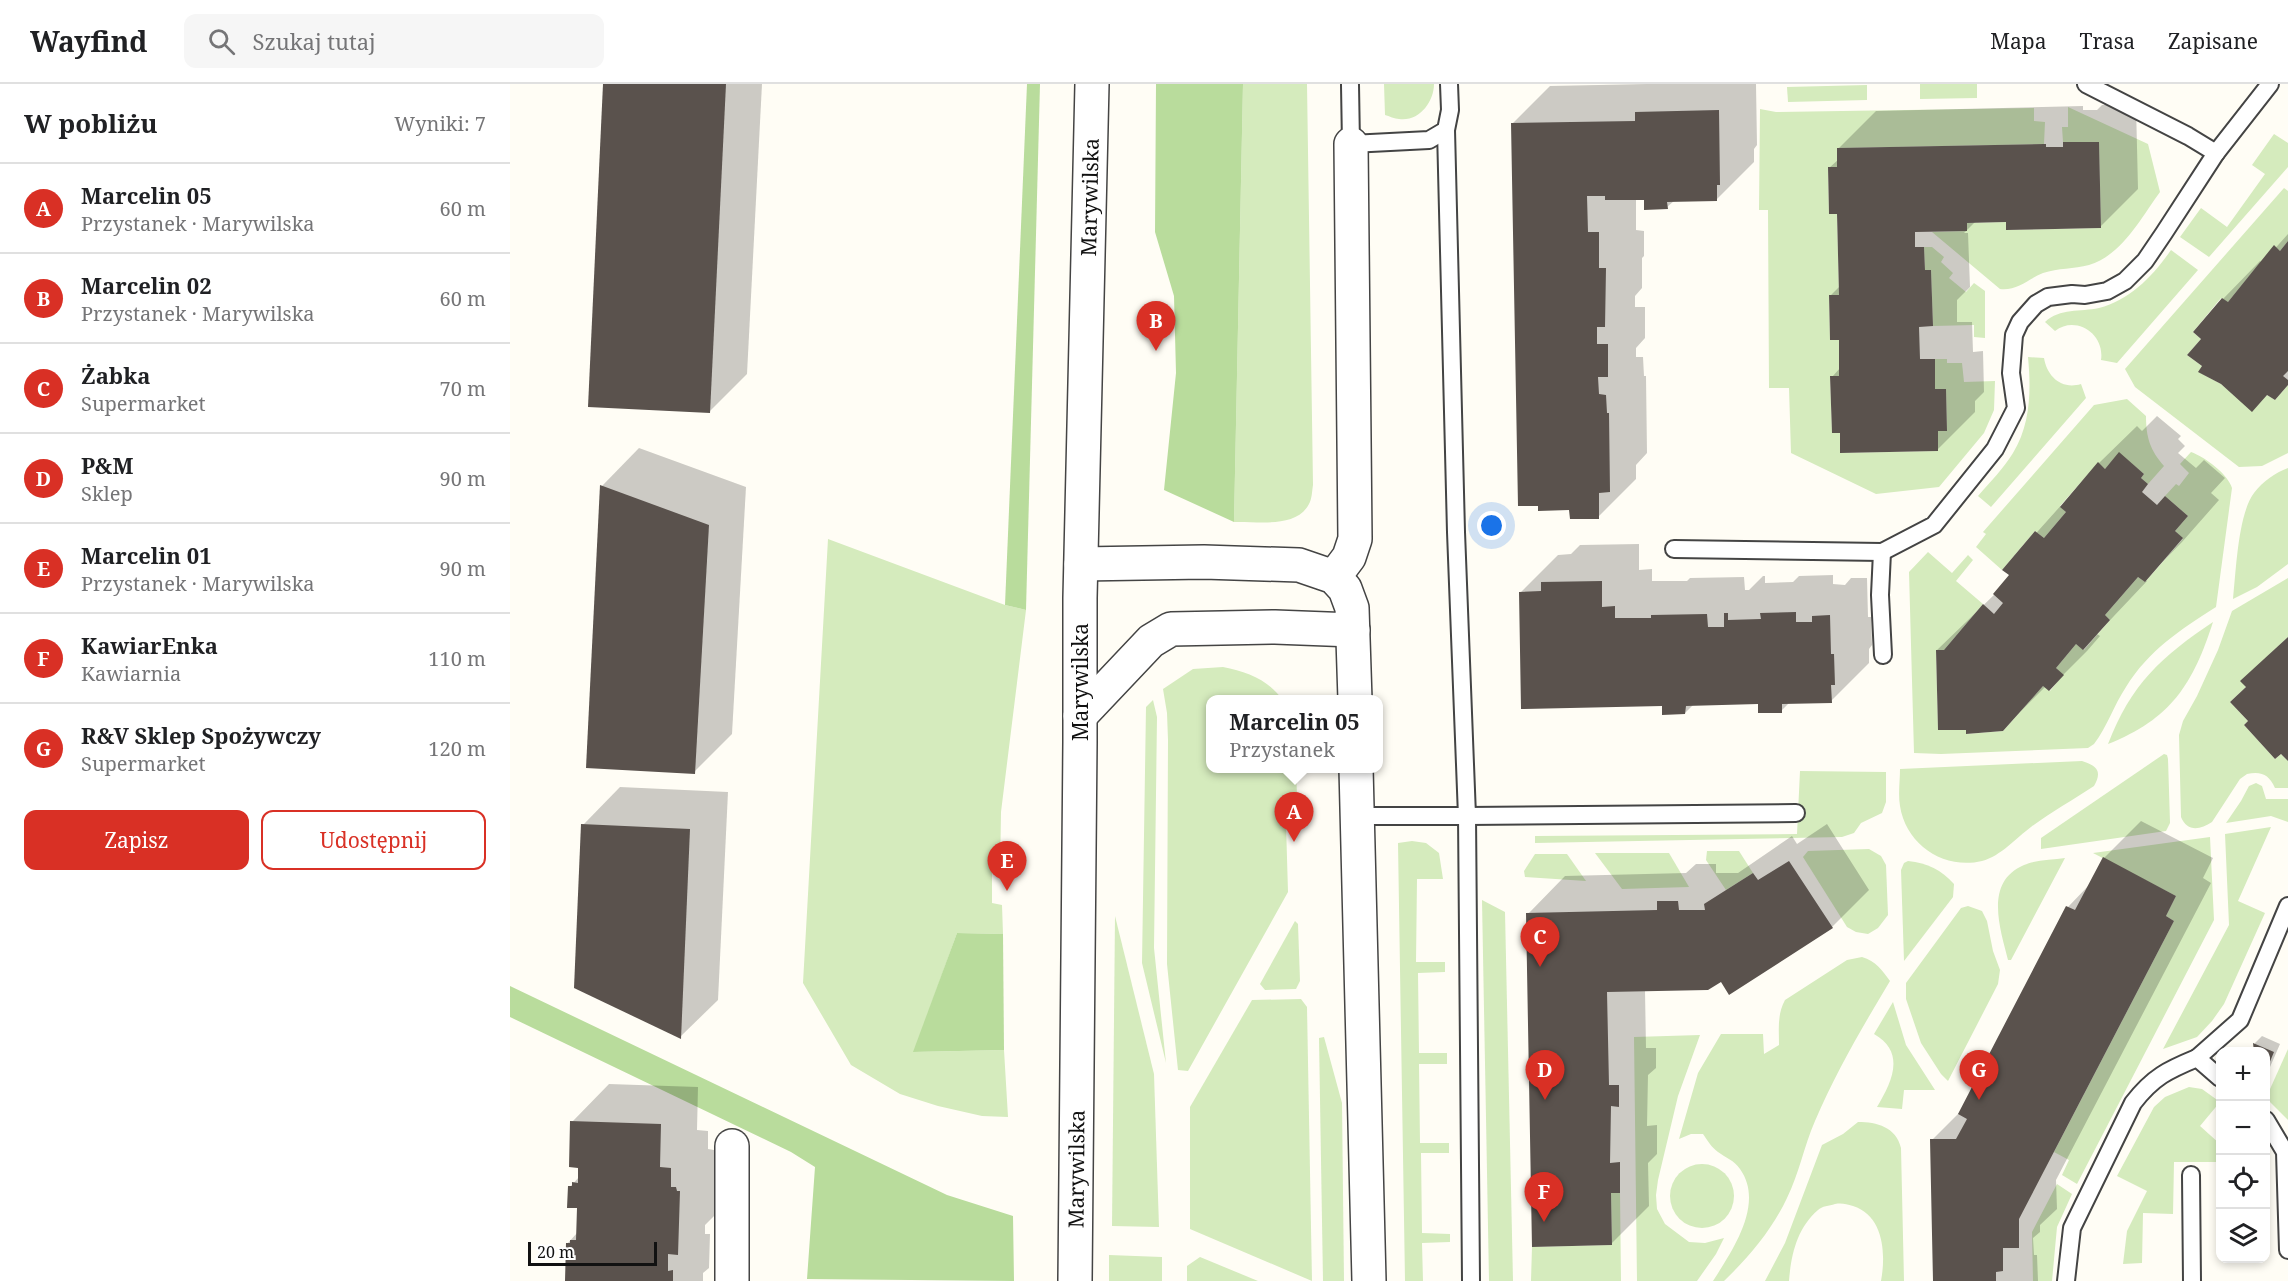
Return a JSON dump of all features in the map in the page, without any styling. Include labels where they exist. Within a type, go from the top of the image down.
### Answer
[{"type":"street","name":"Marywilska","points":[[1075,1281],[1083,389],[1092,84]]},
{"type":"street","points":[[1334,577],[1349,556],[1355,539],[1351,144]]},
{"type":"street","points":[[1081,564],[1204,562],[1299,565],[1334,577],[1346,590],[1353,609],[1354,695]]},
{"type":"street","points":[[1080,716],[1150,641],[1171,628],[1275,627],[1353,630]]},
{"type":"street","points":[[1356,773],[1369,1281]]},
{"type":"street","points":[[732,1146],[732,1281]]},
{"type":"lane","points":[[1449,84],[1450,110],[1446,130],[1456,531],[1467,816],[1471,1281]]},
{"type":"lane","points":[[2086,84],[2188,136],[2216,153]]},
{"type":"lane","points":[[1674,549],[1882,552],[1934,525],[1995,449],[2016,408],[2010,373],[2014,335],[2020,322],[2036,304],[2048,297],[2107,291],[2125,281],[2145,261],[2216,153],[2270,84]]},
{"type":"lane","points":[[1350,85],[1351,144],[1429,140],[1446,130]]},
{"type":"lane","points":[[1882,552],[1880,596],[1883,655]]},
{"type":"lane","points":[[1358,816],[1796,813]]},
{"type":"lane","points":[[2066,1281],[2072,1228],[2133,1103],[2146,1085],[2162,1073],[2197,1058],[2240,1020],[2288,906]]},
{"type":"lane","points":[[2197,1058],[2216,1075]]},
{"type":"lane","points":[[2270,1127],[2285,1152],[2288,1250]]},
{"type":"lane","points":[[2191,1175],[2192,1281]]},
{"type":"green space","points":[[1027,84],[1040,84],[1026,610],[1005,605]]},
{"type":"green space","points":[[1156,84],[1243,84],[1234,522],[1164,490],[1176,373],[1174,296],[1155,232]]},
{"type":"green space","points":[[1243,84],[1307,84],[1313,485],[1310,502],[1303,512],[1295,517],[1275,522],[1234,522]]},
{"type":"green space","points":[[1384,84],[1434,84],[1428,104],[1419,114],[1406,119],[1397,119],[1385,115]]},
{"type":"green space","points":[[1920,84],[1977,84],[1977,98],[1920,99]]},
{"type":"green space","points":[[1867,85],[1867,100],[1788,102],[1787,87]]},
{"type":"green space","points":[[2068,107],[2148,144],[2160,192],[2130,234],[2101,260],[2089,265],[2043,273],[2017,286],[2000,289],[1932,232],[1967,231],[1967,223],[2006,222],[2006,230],[2101,228],[2099,142],[2063,142],[2062,127],[2068,127]]},
{"type":"green space","points":[[2034,108],[2034,121],[2045,122],[2044,144],[1837,148],[1837,167],[1828,168],[1829,214],[1837,214],[1839,295],[1829,296],[1830,339],[1839,340],[1839,376],[1830,376],[1832,432],[1840,433],[1840,453],[1938,451],[1938,431],[1947,430],[1946,389],[1935,389],[1935,359],[1947,359],[1947,363],[1962,363],[1964,382],[1995,381],[1994,410],[1984,433],[1939,487],[1876,494],[1791,453],[1789,388],[1769,388],[1768,210],[1759,210],[1760,109],[1776,112]]},
{"type":"green space","points":[[2274,134],[2288,143],[2288,167],[2209,257],[2180,237],[2201,208],[2227,227],[2265,174],[2252,165]]},
{"type":"green space","points":[[2284,188],[2288,191],[2288,241],[2280,251],[2274,246],[2228,302],[2221,298],[2193,332],[2201,339],[2187,355],[2202,366],[2199,372],[2221,384],[2252,411],[2267,395],[2275,400],[2288,385],[2288,453],[2262,466],[2239,467],[2135,387],[2125,369]]},
{"type":"green space","points":[[1924,247],[1932,247],[1944,257],[1941,262],[1953,273],[1949,278],[1966,292],[1974,283],[1985,291],[1985,338],[1974,337],[1974,325],[1933,326],[1931,270],[1925,270]]},
{"type":"green space","points":[[2171,250],[2198,270],[2117,363],[2101,360],[2101,351],[2094,335],[2080,326],[2072,325],[2055,331],[2045,322],[2057,314],[2099,308],[2121,299],[2140,286]]},
{"type":"green space","points":[[2028,357],[2044,358],[2052,376],[2061,383],[2081,384],[2086,398],[1991,507],[1978,496],[2001,470],[2019,442],[2028,406]]},
{"type":"green space","points":[[2127,399],[2146,416],[2150,443],[2164,466],[2148,484],[2141,478],[2144,474],[2119,453],[2105,469],[2098,463],[2060,506],[2066,512],[2044,538],[2035,531],[2002,570],[1976,547],[1986,534],[1983,532],[2094,405]]},
{"type":"green space","points":[[2191,452],[2215,467],[2226,477],[2232,488],[2216,607],[2178,633],[2145,662],[2122,694],[2094,744],[2088,748],[1914,753],[1909,572],[1928,552],[1952,573],[1968,555],[1973,560],[1956,581],[1983,604],[1944,650],[1936,650],[1938,730],[1966,730],[1967,734],[2003,731],[2043,686],[2050,691],[2063,675],[2056,668],[2076,644],[2084,650],[2110,620],[2105,615],[2138,577],[2145,582],[2183,539],[2175,531],[2188,516],[2165,496],[2176,484],[2179,486],[2189,473],[2180,464]]},
{"type":"green space","points":[[2288,468],[2288,564],[2257,587],[2233,599],[2241,529],[2249,502],[2265,481]]},
{"type":"green space","points":[[828,539],[1005,605],[1026,610],[1001,812],[1000,873],[992,872],[992,903],[1002,905],[1003,934],[957,933],[914,1052],[1004,1050],[1008,1117],[982,1116],[900,1094],[851,1065],[803,983]]},
{"type":"green space","points":[[2288,578],[2288,637],[2241,681],[2246,687],[2230,702],[2248,721],[2244,725],[2275,759],[2281,754],[2288,761],[2288,788],[2275,788],[2267,777],[2261,774],[2247,774],[2240,779],[2212,822],[2203,827],[2190,827],[2181,817],[2179,735],[2183,721],[2218,650],[2232,611]]},
{"type":"green space","points":[[2213,622],[2197,664],[2177,697],[2148,723],[2108,744],[2127,705],[2150,674],[2178,647]]},
{"type":"green space","points":[[1223,667],[1240,671],[1263,681],[1279,695],[1206,695],[1206,773],[1296,773],[1298,822],[1286,824],[1288,892],[1188,1071],[1178,1070],[1167,964],[1168,740],[1163,689],[1193,669]]},
{"type":"green space","points":[[1153,700],[1157,717],[1154,948],[1166,1063],[1142,963],[1146,707]]},
{"type":"green space","points":[[2164,754],[2168,759],[2170,823],[2166,831],[2041,849],[2041,838]]},
{"type":"green space","points":[[2082,761],[2097,770],[2098,777],[2094,786],[2025,831],[1989,859],[1968,863],[1941,858],[1929,852],[1919,843],[1904,820],[1899,801],[1900,769]]},
{"type":"green space","points":[[1800,771],[1886,772],[1886,802],[1882,813],[1861,823],[1854,833],[1842,837],[1535,843],[1535,836],[1797,834]]},
{"type":"green space","points":[[2256,783],[2262,786],[2266,799],[2288,799],[2288,822],[2271,816],[2226,823],[2249,786]]},
{"type":"green space","points":[[2271,827],[2238,901],[2265,913],[2224,1004],[2197,1037],[2163,1049],[2229,925],[2225,834]]},
{"type":"green space","points":[[2210,837],[2214,920],[2077,1184],[2062,1175],[2069,1160],[2054,1152],[2174,921],[2166,916],[2176,896],[2093,853]]},
{"type":"green space","points":[[1412,841],[1426,843],[1439,853],[1443,879],[1417,879],[1416,962],[1445,962],[1445,972],[1418,973],[1419,1053],[1447,1053],[1447,1064],[1419,1064],[1420,1143],[1449,1143],[1449,1153],[1421,1153],[1422,1233],[1450,1234],[1450,1242],[1422,1243],[1423,1281],[1405,1281],[1398,843]]},
{"type":"green space","points":[[1869,849],[1881,856],[1886,865],[1888,915],[1878,928],[1868,934],[1856,932],[1847,927],[1803,857],[1808,851]]},
{"type":"green space","points":[[1707,851],[1739,851],[1753,873],[1726,890],[1706,860]]},
{"type":"green space","points":[[1595,853],[1669,853],[1689,887],[1622,889]]},
{"type":"green space","points":[[1535,854],[1567,854],[1586,881],[1525,877],[1524,871]]},
{"type":"green space","points":[[2065,858],[2011,960],[2008,960],[1998,907],[1999,894],[2004,883],[2012,873],[2028,863]]},
{"type":"green space","points":[[1908,861],[1934,868],[1954,884],[1953,897],[1904,961],[1901,870],[1904,863]]},
{"type":"green space","points":[[1482,900],[1505,912],[1513,1281],[1489,1281]]},
{"type":"green space","points":[[1968,906],[1982,911],[1987,921],[1993,951],[2000,970],[1998,984],[1948,1081],[1921,1043],[1906,999],[1906,983],[1961,908]]},
{"type":"green space","points":[[1115,916],[1154,1074],[1159,1227],[1112,1226]]},
{"type":"green space","points":[[1295,921],[1298,924],[1300,981],[1296,989],[1265,990],[1260,984]]},
{"type":"green space","points":[[957,933],[1003,934],[1004,1050],[913,1052]]},
{"type":"green space","points":[[1862,957],[1875,963],[1890,981],[1823,1103],[1781,1210],[1751,1253],[1724,1281],[1713,1281],[1729,1256],[1743,1227],[1749,1197],[1747,1183],[1740,1169],[1733,1161],[1714,1148],[1703,1134],[1691,1134],[1679,1139],[1698,1073],[1721,1034],[1763,1034],[1764,1054],[1779,1045],[1780,1017],[1785,1000],[1847,960]]},
{"type":"green space","points":[[510,986],[947,1195],[1013,1216],[1014,1281],[807,1279],[815,1167],[791,1152],[510,1017]]},
{"type":"green space","points":[[1301,999],[1307,1007],[1312,1281],[1190,1229],[1190,1107],[1252,1000]]},
{"type":"green space","points":[[1893,1002],[1906,1045],[1935,1090],[1904,1090],[1902,1109],[1877,1107],[1891,1078],[1893,1059],[1884,1042],[1874,1034]]},
{"type":"green space","points":[[1700,1035],[1678,1096],[1658,1180],[1657,1209],[1665,1224],[1689,1242],[1705,1243],[1724,1238],[1697,1281],[1637,1281],[1634,1037]]},
{"type":"green space","points":[[1324,1037],[1342,1103],[1344,1281],[1323,1281],[1319,1038]]},
{"type":"green space","points":[[2288,1049],[2288,1120],[2270,1102],[2270,1089]]},
{"type":"green space","points":[[2189,1087],[2202,1089],[2216,1099],[2216,1107],[2200,1126],[2216,1140],[2216,1162],[2174,1162],[2173,1214],[2143,1213],[2142,1263],[2123,1264],[2127,1231],[2147,1191],[2117,1176],[2154,1107],[2165,1097]]},
{"type":"green space","points":[[1858,1122],[1885,1127],[1895,1135],[1901,1148],[1904,1281],[1881,1281],[1883,1248],[1877,1227],[1871,1218],[1853,1206],[1835,1204],[1820,1209],[1805,1225],[1796,1242],[1789,1281],[1765,1281],[1785,1243],[1822,1145],[1843,1134]]},
{"type":"green space","points":[[1702,1164],[1720,1170],[1728,1178],[1734,1196],[1728,1214],[1720,1222],[1702,1228],[1684,1222],[1676,1214],[1670,1196],[1676,1178],[1684,1170]]},
{"type":"green space","points":[[2057,1184],[2072,1194],[2057,1227],[2052,1281],[2033,1281],[2032,1232]]},
{"type":"green space","points":[[1611,1193],[1620,1193],[1621,1281],[1531,1281],[1532,1247],[1612,1245]]},
{"type":"green space","points":[[1109,1255],[1162,1257],[1162,1281],[1109,1281]]},
{"type":"green space","points":[[1200,1257],[1258,1281],[1187,1281],[1187,1266]]},
{"type":"building","points":[[603,84],[726,84],[710,413],[588,407]]},
{"type":"building","points":[[1719,110],[1720,185],[1717,185],[1717,201],[1667,202],[1668,209],[1644,210],[1644,200],[1605,200],[1605,196],[1587,196],[1588,232],[1599,232],[1599,268],[1606,268],[1605,327],[1597,327],[1597,344],[1608,344],[1608,377],[1598,377],[1599,394],[1606,395],[1607,413],[1609,413],[1610,492],[1599,493],[1599,519],[1570,519],[1569,510],[1538,511],[1538,506],[1518,506],[1511,123],[1635,121],[1635,112]]},
{"type":"building","points":[[2063,142],[2099,142],[2101,228],[2006,230],[2006,222],[1967,223],[1967,231],[1915,232],[1915,247],[1924,247],[1925,270],[1931,270],[1933,326],[1919,327],[1920,359],[1935,359],[1935,389],[1946,389],[1947,431],[1938,431],[1938,451],[1840,453],[1840,433],[1832,433],[1830,376],[1839,376],[1839,340],[1830,340],[1829,295],[1839,295],[1837,214],[1829,214],[1828,167],[1837,167],[1837,148],[2044,144],[2046,147],[2063,147]]},
{"type":"building","points":[[2288,241],[2288,371],[2283,376],[2288,380],[2288,385],[2275,400],[2267,395],[2252,412],[2221,384],[2198,372],[2202,366],[2187,355],[2201,339],[2193,332],[2222,298],[2228,302],[2274,245],[2280,251]]},
{"type":"building","points":[[2119,452],[2144,474],[2141,478],[2148,484],[2142,492],[2157,505],[2165,496],[2188,516],[2175,531],[2183,538],[2145,582],[2138,577],[2105,615],[2110,620],[2083,650],[2076,644],[2056,668],[2064,675],[2049,691],[2043,686],[2003,731],[1966,734],[1966,730],[1938,730],[1936,650],[1944,650],[1983,604],[1994,614],[2003,603],[1993,594],[2009,575],[2002,570],[2035,531],[2044,538],[2066,512],[2060,507],[2098,462],[2105,469]]},
{"type":"building","points":[[600,485],[709,525],[695,774],[586,768]]},
{"type":"building","points":[[1602,581],[1602,607],[1615,606],[1615,618],[1707,614],[1708,627],[1724,627],[1724,613],[1728,613],[1728,620],[1761,619],[1760,613],[1796,612],[1796,622],[1812,622],[1812,616],[1830,615],[1835,685],[1831,685],[1832,703],[1782,704],[1782,713],[1758,713],[1758,704],[1686,706],[1685,714],[1662,715],[1662,706],[1521,709],[1519,592],[1541,591],[1541,582]]},
{"type":"building","points":[[2288,637],[2288,761],[2281,754],[2275,759],[2244,725],[2248,721],[2230,702],[2246,687],[2240,681]]},
{"type":"building","points":[[581,824],[690,829],[681,1039],[574,988]]},
{"type":"building","points":[[2103,857],[2176,896],[2166,916],[2174,921],[2019,1219],[2019,1248],[2003,1248],[2003,1271],[1996,1272],[1996,1281],[1933,1281],[1930,1139],[1956,1139],[1967,1119],[1958,1114],[2066,906],[2075,910]]},
{"type":"building","points":[[1789,861],[1833,928],[1729,995],[1721,982],[1708,990],[1607,992],[1609,1085],[1619,1085],[1619,1107],[1611,1106],[1610,1163],[1620,1162],[1620,1193],[1611,1193],[1612,1245],[1532,1247],[1526,913],[1657,910],[1657,901],[1678,901],[1679,910],[1705,910],[1704,904],[1753,873],[1758,880]]},
{"type":"building","points":[[570,1121],[661,1124],[660,1167],[671,1168],[671,1187],[676,1187],[677,1191],[680,1191],[678,1255],[668,1254],[668,1271],[673,1270],[673,1281],[565,1281],[566,1243],[576,1240],[577,1208],[567,1208],[568,1186],[572,1186],[572,1182],[578,1183],[578,1168],[569,1167]]},
{"type":"place","name":"Marcelin 02","points":[[1156,351]]},
{"type":"place","name":"Marcelin 05","points":[[1294,842]]},
{"type":"place","name":"Marcelin 01","points":[[1007,891]]},
{"type":"place","name":"Żabka","points":[[1540,967]]},
{"type":"place","name":"P&M","points":[[1545,1100]]},
{"type":"place","name":"R&V Sklep Spożywczy","points":[[1979,1100]]},
{"type":"place","name":"KawiarEnka","points":[[1544,1222]]}]
